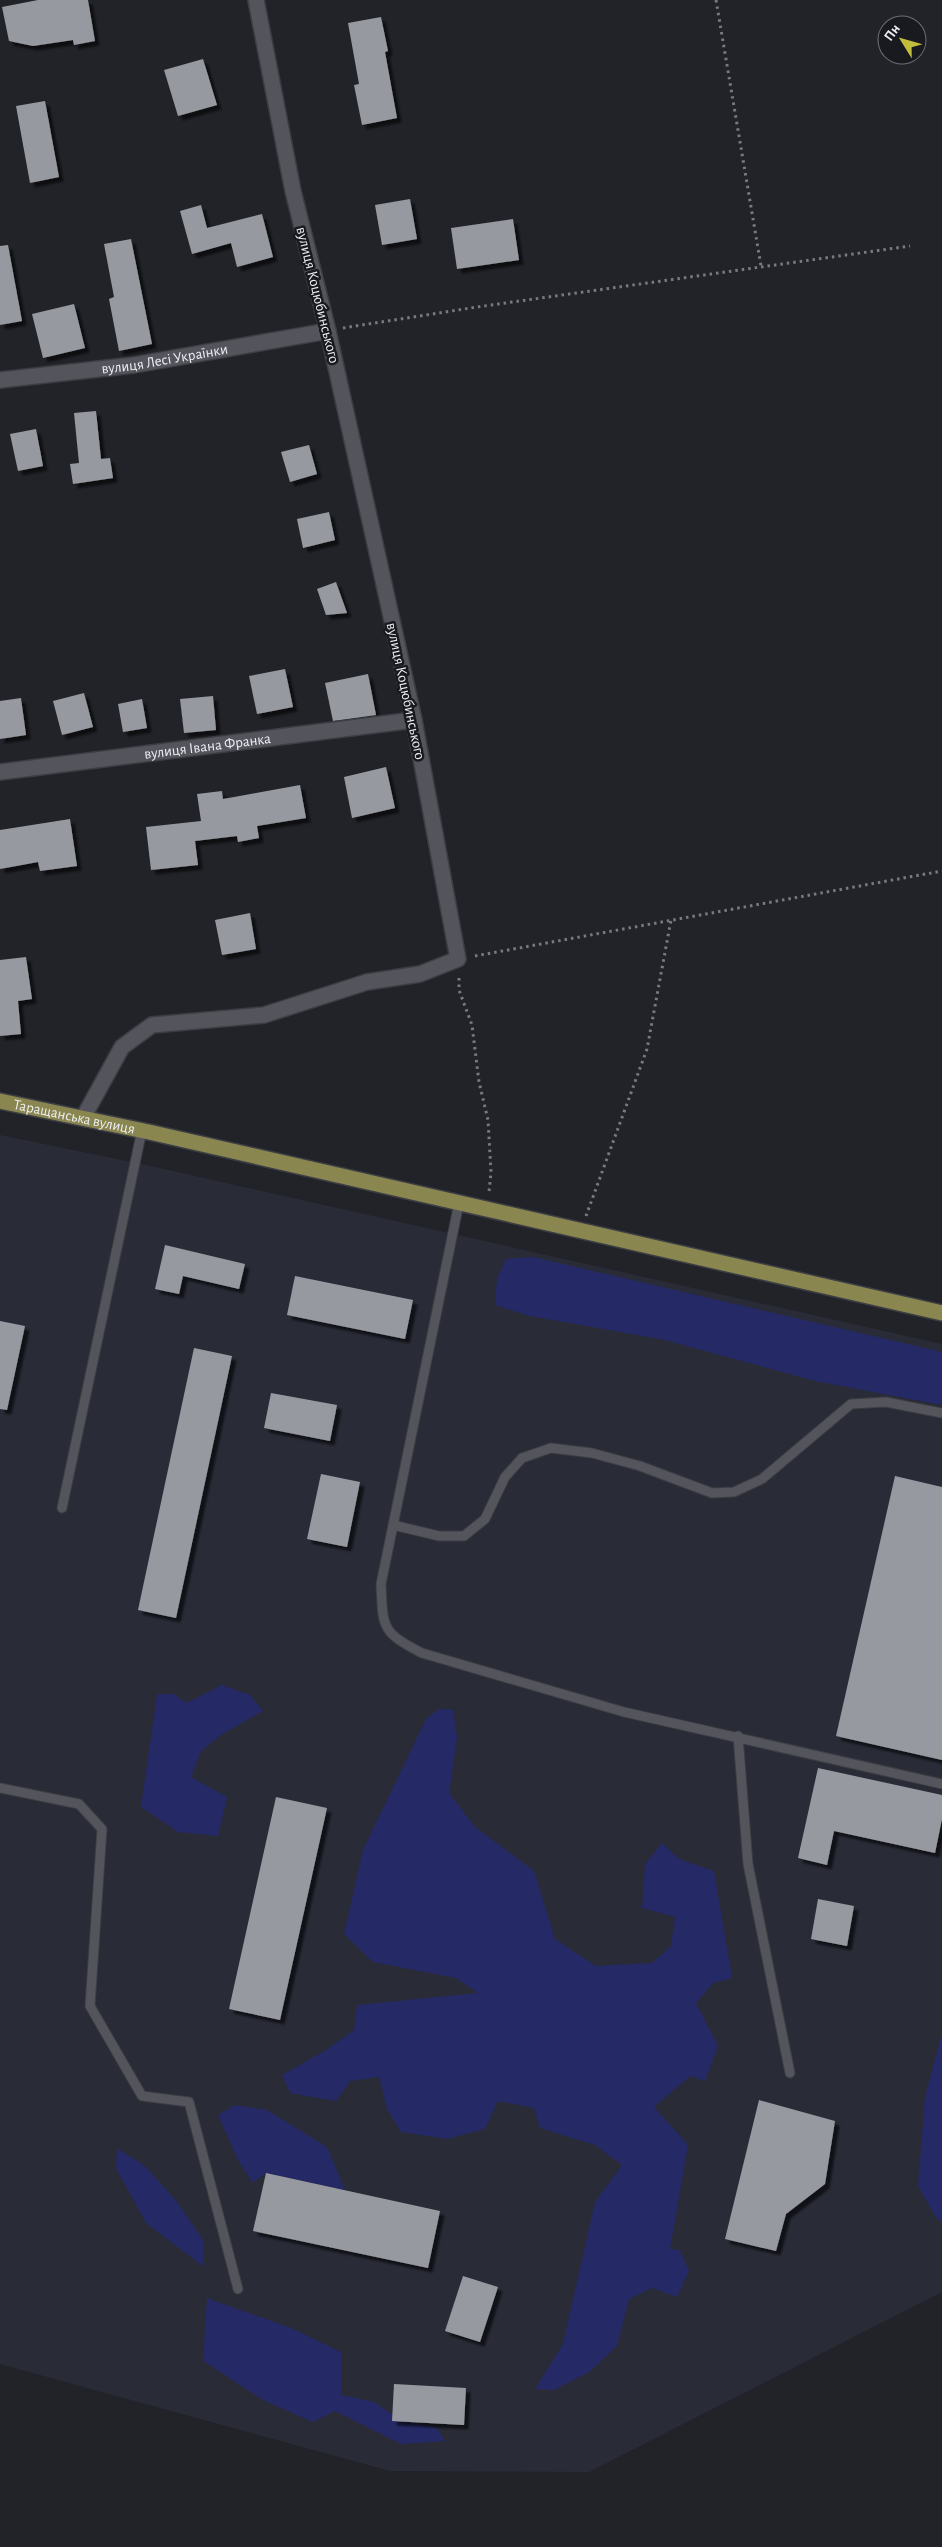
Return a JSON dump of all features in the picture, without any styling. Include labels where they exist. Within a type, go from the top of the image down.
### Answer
[{"type":"main road","name":"Таращанська вулиця","points":[[0,1101],[145,1131],[942,1313]]},
{"type":"street","name":"вулиця Коцюбинського","points":[[256,0],[293,191],[328,330],[414,720],[458,959]]},
{"type":"street","name":"вулиця Лесі Українки","points":[[0,380],[134,365],[328,330]]},
{"type":"street","name":"вулиця Івана Франка","points":[[0,772],[414,720]]},
{"type":"street","points":[[83,1118],[122,1046],[152,1025],[264,1015],[367,982],[420,974],[458,959]]},
{"type":"lane","points":[[62,1508],[145,1131]]},
{"type":"lane","points":[[459,1203],[381,1584],[383,1621],[396,1640],[422,1653],[614,1709],[942,1784]]},
{"type":"lane","points":[[393,1525],[439,1536],[464,1536],[485,1519],[505,1477],[522,1458],[551,1448],[592,1453],[640,1466],[712,1493],[734,1492],[762,1479],[851,1404],[886,1402],[942,1413]]},
{"type":"lane","points":[[738,1736],[748,1864],[790,2073]]},
{"type":"lane","points":[[0,1788],[79,1804],[102,1829],[90,2006],[142,2096],[189,2102],[238,2288]]},
{"type":"path","points":[[716,0],[762,266]]},
{"type":"path","points":[[328,330],[910,246]]},
{"type":"path","points":[[488,1210],[491,1172],[488,1120],[479,1082],[472,1025],[459,990],[458,959],[942,871]]},
{"type":"path","points":[[581,1231],[647,1049],[671,920]]},
{"type":"shaded area","points":[[0,1135],[146,1165],[942,1344],[942,2292],[589,2472],[390,2471],[0,2364]]},
{"type":"shaded area","points":[[533,1257],[942,1352],[942,1405],[815,1381],[665,1340],[530,1316],[495,1305],[497,1279],[506,1259]]},
{"type":"shaded area","points":[[222,1685],[250,1695],[263,1711],[221,1735],[201,1751],[191,1777],[227,1797],[218,1836],[178,1832],[141,1807],[157,1694],[173,1694],[187,1703]]},
{"type":"shaded area","points":[[439,1709],[453,1710],[457,1738],[449,1793],[475,1827],[534,1871],[555,1939],[596,1966],[652,1963],[671,1946],[675,1917],[642,1908],[645,1864],[662,1843],[679,1859],[714,1871],[732,1978],[713,1983],[696,2003],[718,2046],[705,2081],[690,2076],[654,2107],[688,2145],[670,2249],[680,2250],[689,2271],[677,2297],[652,2288],[629,2299],[617,2346],[589,2372],[554,2390],[535,2389],[563,2344],[595,2202],[622,2165],[595,2145],[540,2128],[534,2108],[498,2101],[485,2129],[447,2139],[401,2132],[387,2109],[379,2077],[350,2081],[336,2101],[290,2093],[282,2075],[323,2052],[354,2030],[357,2005],[478,1993],[456,1978],[373,1962],[344,1934],[363,1850],[426,1719]]},
{"type":"shaded area","points":[[942,2033],[942,2223],[935,2216],[918,2186],[925,2097]]},
{"type":"shaded area","points":[[235,2105],[267,2110],[327,2147],[345,2190],[266,2173],[253,2183],[239,2162],[218,2115]]},
{"type":"shaded area","points":[[117,2148],[145,2166],[178,2203],[203,2240],[204,2267],[146,2223],[116,2168]]},
{"type":"shaded area","points":[[207,2298],[291,2328],[341,2352],[342,2395],[374,2402],[400,2420],[437,2428],[445,2441],[401,2444],[335,2411],[313,2422],[265,2401],[203,2361]]},
{"type":"building","points":[[38,0],[88,0],[95,41],[74,45],[73,40],[33,46],[9,41],[2,7]]},
{"type":"building","points":[[381,17],[388,51],[385,52],[397,118],[362,125],[354,85],[359,84],[348,23]]},
{"type":"building","points":[[203,59],[217,105],[178,116],[164,70]]},
{"type":"building","points":[[45,101],[59,177],[30,183],[16,106]]},
{"type":"building","points":[[410,199],[417,239],[382,245],[375,205]]},
{"type":"building","points":[[201,205],[207,228],[262,214],[273,257],[237,267],[231,243],[192,254],[180,211]]},
{"type":"building","points":[[513,219],[519,260],[457,269],[451,228]]},
{"type":"building","points":[[131,239],[152,344],[119,351],[109,299],[114,297],[104,244]]},
{"type":"building","points":[[8,245],[22,321],[0,325],[0,246]]},
{"type":"building","points":[[74,304],[85,348],[43,358],[32,314]]},
{"type":"building","points":[[96,411],[101,459],[110,458],[113,478],[73,484],[70,464],[79,463],[74,413]]},
{"type":"building","points":[[36,429],[43,466],[18,471],[10,434]]},
{"type":"building","points":[[309,445],[317,474],[290,482],[281,452]]},
{"type":"building","points":[[329,512],[335,540],[303,548],[297,519]]},
{"type":"building","points":[[336,582],[347,613],[326,615],[317,589]]},
{"type":"building","points":[[285,669],[293,707],[257,714],[249,676]]},
{"type":"building","points":[[368,674],[376,715],[333,721],[325,683]]},
{"type":"building","points":[[84,693],[93,727],[62,735],[53,701]]},
{"type":"building","points":[[213,696],[216,730],[184,733],[180,699]]},
{"type":"building","points":[[21,698],[26,735],[0,739],[0,701]]},
{"type":"building","points":[[142,699],[147,728],[123,732],[118,704]]},
{"type":"building","points":[[386,767],[395,808],[352,818],[344,777]]},
{"type":"building","points":[[300,785],[306,818],[257,826],[259,838],[238,842],[237,836],[195,841],[198,865],[151,870],[146,827],[201,821],[197,794],[222,791],[223,799]]},
{"type":"building","points":[[70,819],[77,866],[40,871],[38,862],[0,869],[0,830]]},
{"type":"building","points":[[250,913],[256,949],[222,955],[215,920]]},
{"type":"building","points":[[26,957],[32,999],[18,1001],[21,1034],[0,1036],[0,960]]},
{"type":"building","points":[[165,1245],[245,1264],[239,1289],[183,1276],[179,1294],[155,1289]]},
{"type":"building","points":[[295,1276],[413,1300],[405,1339],[287,1315]]},
{"type":"building","points":[[0,1321],[25,1326],[7,1410],[0,1409]]},
{"type":"building","points":[[194,1348],[232,1356],[176,1618],[138,1610]]},
{"type":"building","points":[[271,1393],[337,1405],[330,1441],[264,1428]]},
{"type":"building","points":[[321,1474],[360,1482],[347,1547],[307,1539]]},
{"type":"building","points":[[895,1476],[942,1487],[942,1760],[836,1736]]},
{"type":"building","points":[[818,1768],[942,1795],[942,1819],[935,1853],[834,1831],[827,1865],[798,1858]]},
{"type":"building","points":[[276,1797],[327,1808],[280,2020],[229,2009]]},
{"type":"building","points":[[818,1899],[854,1906],[847,1946],[811,1939]]},
{"type":"building","points":[[759,2100],[835,2121],[825,2184],[786,2214],[776,2251],[725,2239]]},
{"type":"building","points":[[266,2173],[440,2211],[428,2268],[253,2231]]},
{"type":"building","points":[[463,2276],[498,2287],[480,2342],[445,2331]]},
{"type":"building","points":[[394,2384],[466,2388],[464,2425],[392,2421]]}]
